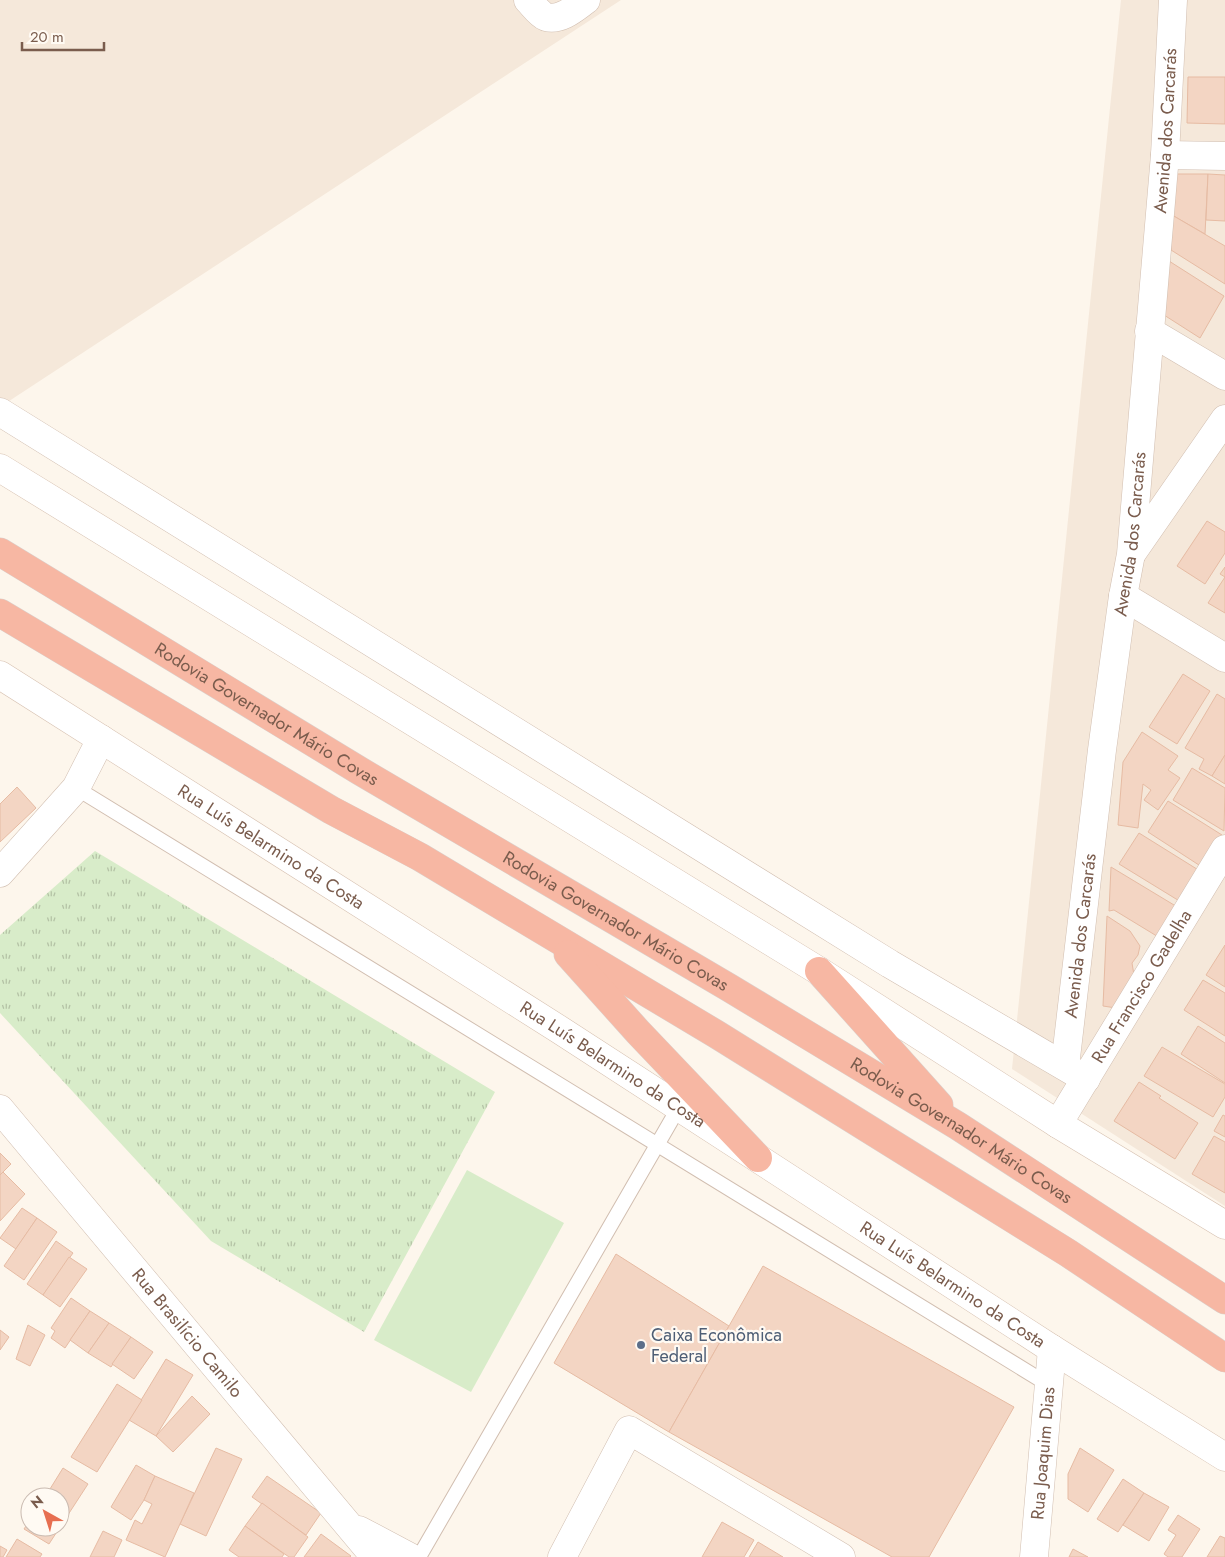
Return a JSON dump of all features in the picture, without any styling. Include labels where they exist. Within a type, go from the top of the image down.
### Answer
[{"type":"highway","name":"Rodovia Governador Mário Covas","points":[[0,552],[360,771],[728,987],[958,1126],[1225,1300]]},
{"type":"highway","points":[[0,613],[331,810],[420,856],[716,1034],[1068,1253],[1225,1358]]},
{"type":"highway","points":[[548,932],[638,1032],[758,1158]]},
{"type":"highway","points":[[819,971],[958,1126]]},
{"type":"street","points":[[528,0],[546,17],[565,15],[586,0]]},
{"type":"street","name":"Avenida dos Carcarás","points":[[1075,1072],[1101,760],[1123,596],[1131,554],[1149,331],[1166,155],[1172,0]]},
{"type":"street","points":[[1166,155],[1225,156]]},
{"type":"street","points":[[1149,331],[1225,376]]},
{"type":"street","points":[[0,412],[890,964],[1075,1072]]},
{"type":"street","points":[[1131,554],[1225,420]]},
{"type":"street","points":[[0,468],[819,971],[1058,1124],[1225,1225]]},
{"type":"street","points":[[1123,596],[1225,658]]},
{"type":"street","name":"Rua Luís Belarmino da Costa","points":[[0,675],[560,1030],[1052,1349],[1225,1456]]},
{"type":"street","points":[[0,874],[76,788],[101,739]]},
{"type":"street","name":"Rua Francisco Gadelha","points":[[1058,1124],[1075,1072],[1225,849]]},
{"type":"street","name":"Rua Brasilício Camilo","points":[[0,1109],[375,1557]]},
{"type":"street","name":"Rua Joaquim Dias","points":[[1034,1557],[1052,1349]]},
{"type":"street","points":[[562,1557],[630,1430],[841,1557]]},
{"type":"street","points":[[348,1524],[410,1557]]},
{"type":"lane","points":[[76,788],[1049,1385]]},
{"type":"lane","points":[[419,1557],[678,1107]]},
{"type":"shaded area","points":[[0,0],[621,0],[0,407]]},
{"type":"shaded area","points":[[1121,0],[1225,0],[1225,1206],[1012,1069]]},
{"type":"green space","points":[[95,851],[495,1092],[364,1332],[211,1241],[0,1013],[0,935]]},
{"type":"green space","points":[[467,1170],[564,1223],[471,1392],[374,1340]]},
{"type":"building","points":[[1188,77],[1225,77],[1225,124],[1187,123]]},
{"type":"building","points":[[1175,174],[1208,174],[1205,234],[1172,215]]},
{"type":"building","points":[[1208,174],[1225,175],[1225,221],[1206,220]]},
{"type":"building","points":[[1172,215],[1225,246],[1225,284],[1171,250]]},
{"type":"building","points":[[1169,261],[1224,296],[1200,338],[1164,315]]},
{"type":"building","points":[[1207,521],[1225,532],[1225,553],[1205,584],[1177,566]]},
{"type":"building","points":[[1225,567],[1225,577],[1220,574]]},
{"type":"building","points":[[1225,577],[1225,613],[1208,603]]},
{"type":"building","points":[[1183,674],[1210,691],[1177,744],[1149,727]]},
{"type":"building","points":[[1217,694],[1225,699],[1225,755],[1212,776],[1199,769],[1204,759],[1185,748]]},
{"type":"building","points":[[1142,732],[1178,756],[1168,770],[1180,778],[1158,810],[1144,800],[1151,790],[1143,784],[1138,828],[1118,825],[1123,762]]},
{"type":"building","points":[[1225,755],[1225,784],[1212,776]]},
{"type":"building","points":[[1192,768],[1225,788],[1224,831],[1173,800]]},
{"type":"building","points":[[17,787],[36,808],[0,842],[0,804]]},
{"type":"building","points":[[1168,801],[1222,835],[1202,867],[1148,832]]},
{"type":"building","points":[[1139,833],[1200,871],[1181,902],[1119,864]]},
{"type":"building","points":[[1111,867],[1179,908],[1160,938],[1114,910],[1109,911]]},
{"type":"building","points":[[1107,916],[1130,931],[1140,946],[1138,955],[1132,963],[1135,981],[1116,1008],[1103,1006]]},
{"type":"building","points":[[1225,945],[1225,987],[1206,975]]},
{"type":"building","points":[[1203,980],[1225,993],[1225,1036],[1184,1010]]},
{"type":"building","points":[[1198,1026],[1225,1043],[1225,1083],[1181,1054]]},
{"type":"building","points":[[1162,1047],[1225,1084],[1225,1097],[1213,1117],[1144,1076]]},
{"type":"building","points":[[1139,1082],[1161,1096],[1159,1098],[1198,1123],[1175,1159],[1114,1121]]},
{"type":"building","points":[[1223,1115],[1225,1116],[1225,1137],[1214,1131]]},
{"type":"building","points":[[1214,1136],[1225,1142],[1225,1193],[1192,1174]]},
{"type":"building","points":[[0,1153],[11,1164],[0,1175]]},
{"type":"building","points":[[3,1172],[25,1194],[0,1221],[0,1175]]},
{"type":"building","points":[[22,1208],[37,1218],[16,1249],[0,1238]]},
{"type":"building","points":[[37,1218],[57,1232],[24,1280],[4,1266]]},
{"type":"building","points":[[56,1241],[73,1253],[43,1295],[27,1284]]},
{"type":"building","name":"Caixa Econômica Federal","points":[[616,1254],[729,1326],[669,1432],[554,1363]]},
{"type":"building","points":[[69,1257],[87,1269],[60,1307],[43,1295]]},
{"type":"building","points":[[763,1266],[1014,1407],[929,1557],[892,1557],[669,1432]]},
{"type":"building","points":[[71,1298],[90,1311],[65,1348],[51,1338],[55,1331],[51,1328]]},
{"type":"building","points":[[90,1311],[109,1323],[88,1353],[70,1340]]},
{"type":"building","points":[[109,1323],[131,1337],[111,1367],[88,1353]]},
{"type":"building","points":[[28,1325],[45,1335],[30,1366],[16,1359]]},
{"type":"building","points":[[0,1330],[9,1337],[0,1350]]},
{"type":"building","points":[[131,1337],[153,1352],[134,1379],[112,1364]]},
{"type":"building","points":[[166,1359],[193,1375],[156,1436],[129,1420]]},
{"type":"building","points":[[117,1384],[142,1400],[97,1472],[71,1457]]},
{"type":"building","points":[[192,1396],[210,1414],[173,1452],[156,1436]]},
{"type":"building","points":[[216,1448],[242,1459],[206,1536],[180,1524]]},
{"type":"building","points":[[1080,1448],[1114,1470],[1088,1512],[1068,1499],[1068,1474]]},
{"type":"building","points":[[136,1465],[155,1476],[144,1500],[131,1520],[111,1507]]},
{"type":"building","points":[[63,1468],[88,1484],[70,1512],[70,1487],[51,1487]]},
{"type":"building","points":[[155,1476],[194,1493],[165,1557],[126,1540],[135,1520],[142,1524],[152,1504],[144,1500]]},
{"type":"building","points":[[267,1476],[321,1513],[306,1535],[252,1497]]},
{"type":"building","points":[[1123,1479],[1144,1493],[1118,1532],[1097,1519]]},
{"type":"building","points":[[1144,1493],[1169,1507],[1149,1541],[1123,1525]]},
{"type":"building","points":[[262,1503],[308,1537],[294,1557],[289,1557],[245,1526]]},
{"type":"building","points":[[1178,1515],[1200,1529],[1182,1557],[1168,1557],[1164,1554],[1176,1535],[1168,1530]]},
{"type":"building","points":[[722,1522],[754,1540],[744,1557],[702,1557]]},
{"type":"building","points":[[245,1526],[284,1554],[282,1557],[239,1557],[229,1550]]},
{"type":"building","points":[[103,1531],[122,1540],[114,1557],[90,1557]]},
{"type":"building","points":[[321,1534],[351,1556],[304,1557]]},
{"type":"building","points":[[1220,1536],[1225,1538],[1225,1557],[1207,1557]]},
{"type":"building","points":[[37,1537],[54,1537],[49,1544]]},
{"type":"building","points":[[17,1539],[42,1554],[40,1557],[6,1557]]},
{"type":"building","points":[[758,1542],[783,1557],[749,1557]]},
{"type":"building","points":[[0,1546],[7,1550],[3,1557],[0,1557]]},
{"type":"building","points":[[1073,1549],[1088,1557],[1069,1557]]},
{"type":"place","name":"Caixa Econômica Federal","points":[[641,1345]]}]
